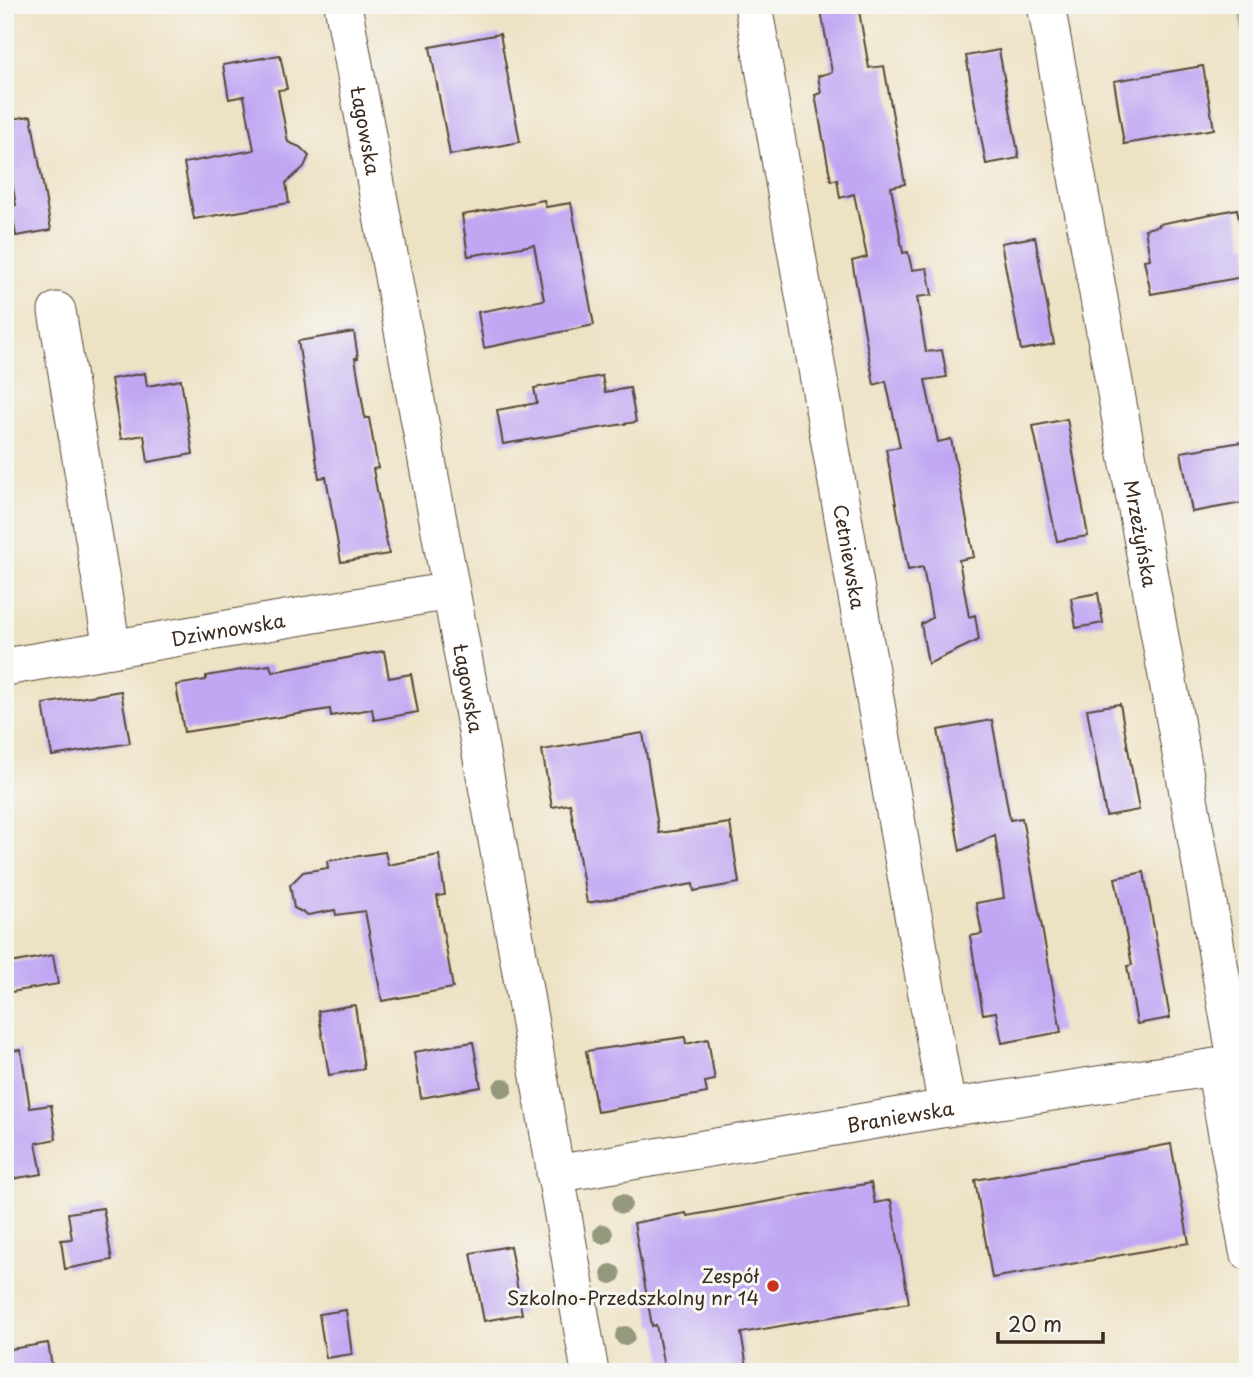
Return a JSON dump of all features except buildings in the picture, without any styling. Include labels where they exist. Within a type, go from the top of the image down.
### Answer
[{"type":"street","name":"Łagowska","points":[[343,5],[516,943],[590,1372]]},
{"type":"street","name":"Cetniewska","points":[[753,5],[947,1108]]},
{"type":"street","name":"Mrzeżyńska","points":[[1046,5],[1233,1064],[1248,1251]]},
{"type":"street","points":[[57,311],[112,649]]},
{"type":"street","name":"Dziwnowska","points":[[5,667],[450,592]]},
{"type":"street","name":"Braniewska","points":[[555,1174],[947,1108],[1233,1064]]},
{"type":"green space","points":[[1239,5],[1248,5],[1248,54]]},
{"type":"place","name":"Zespół Szkolno-Przedszkolny nr 14","points":[[773,1286]]}]
